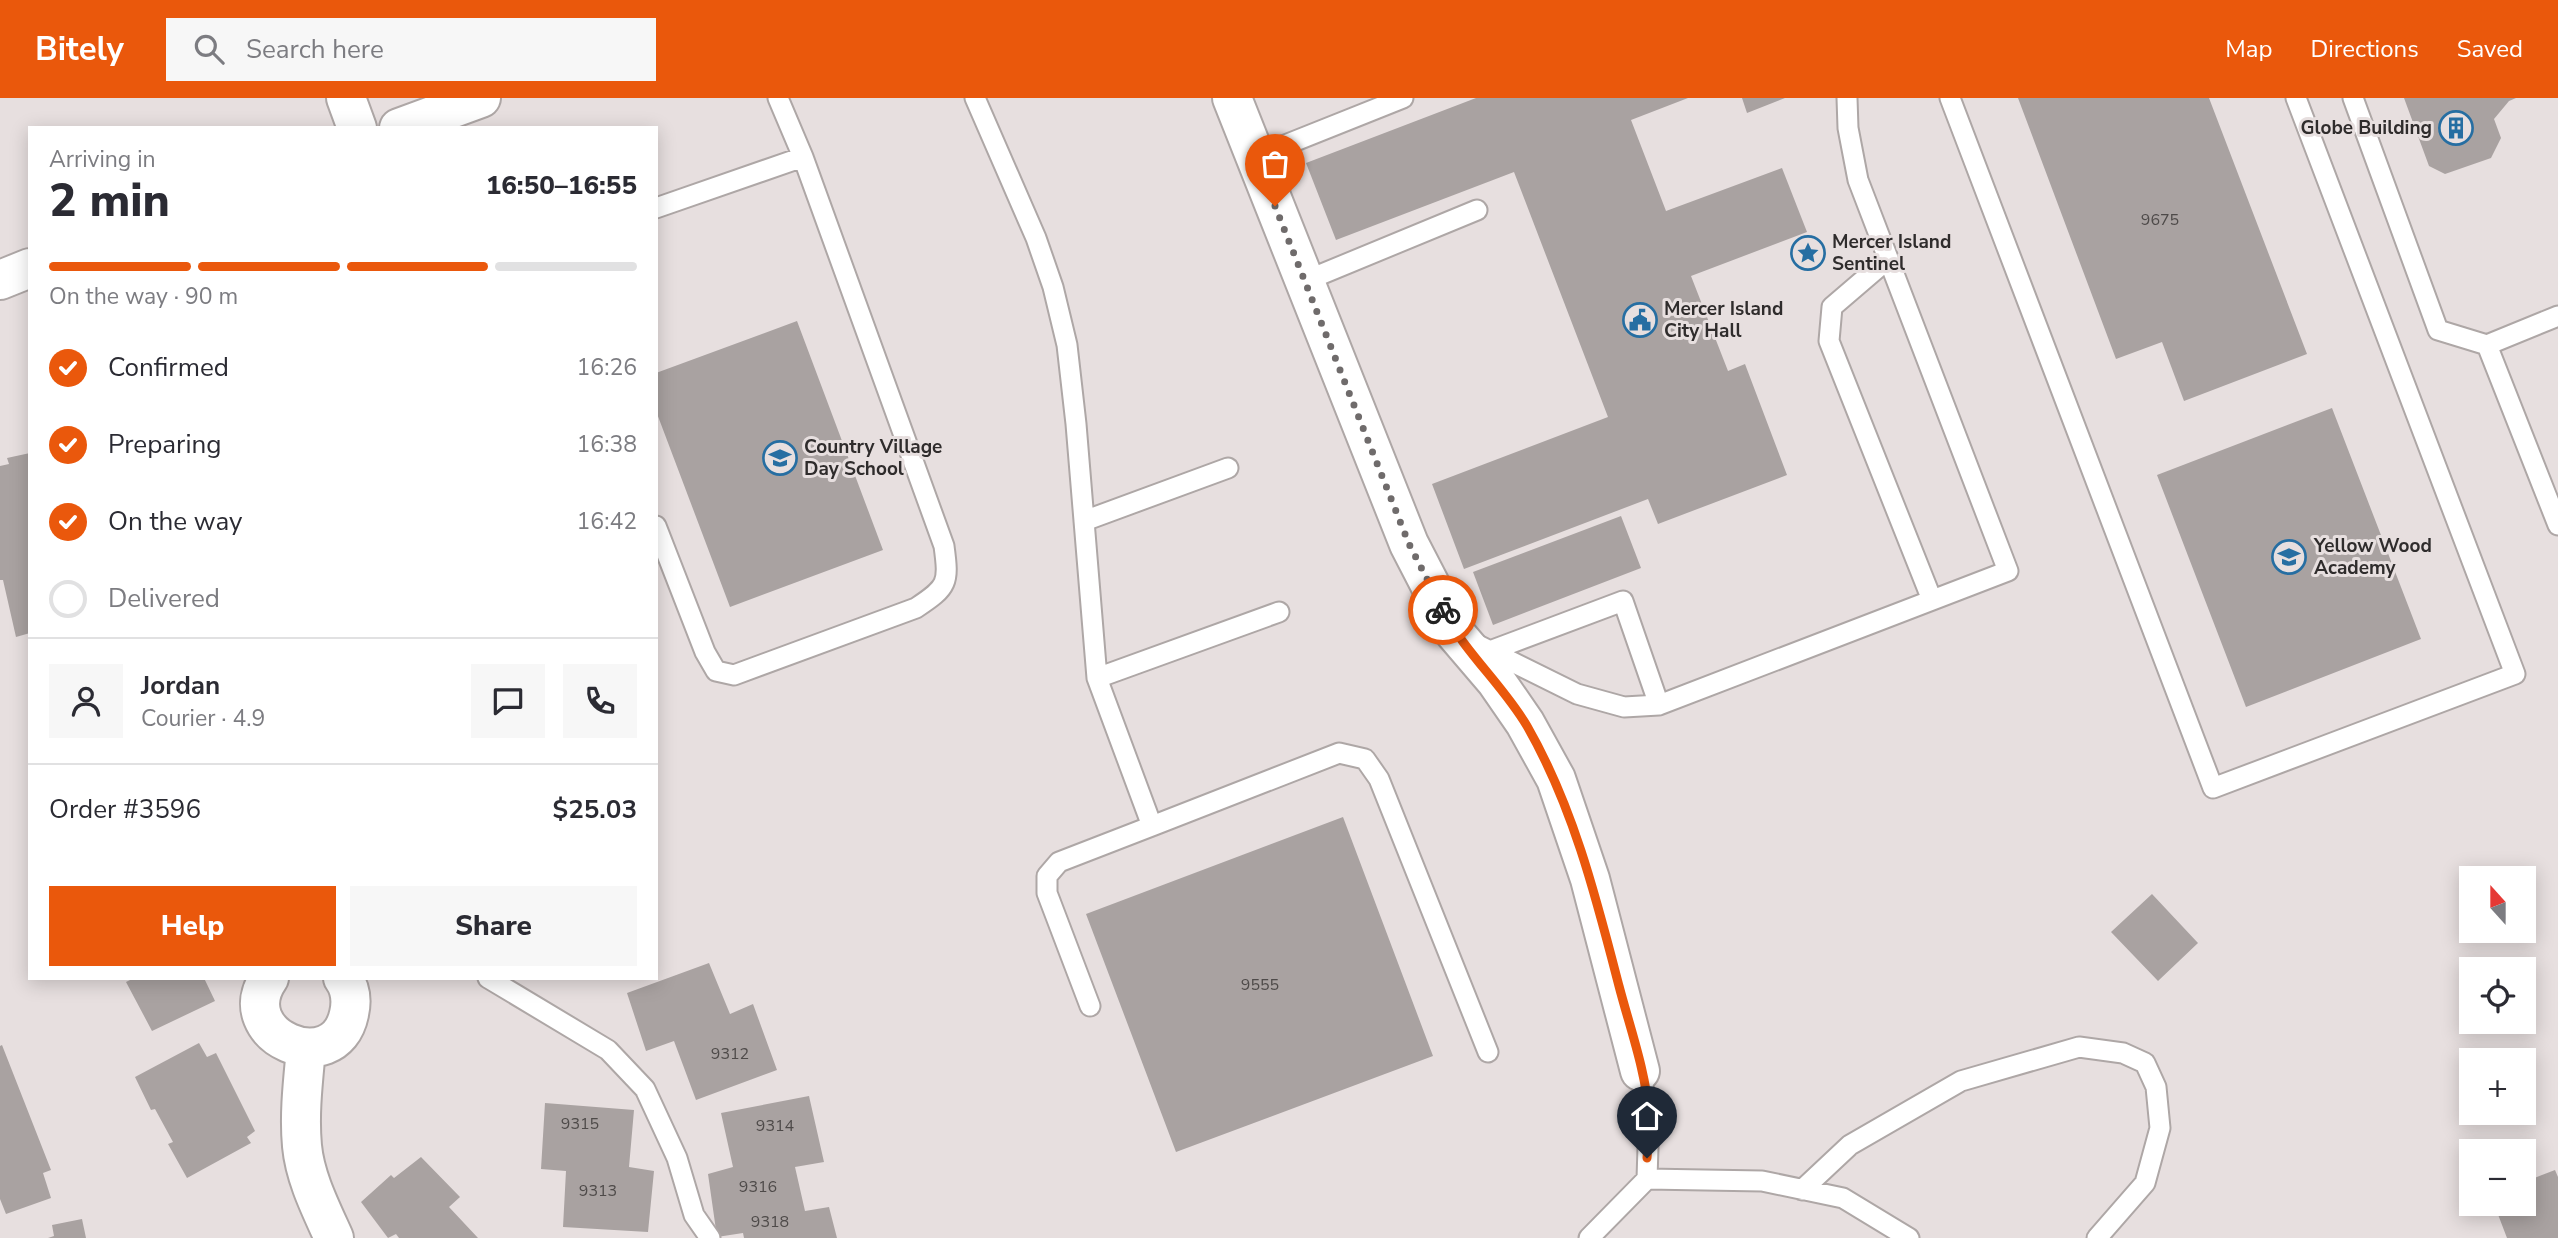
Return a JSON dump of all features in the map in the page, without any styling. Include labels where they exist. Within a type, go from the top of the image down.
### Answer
[{"type":"street","points":[[346,98],[356,126]]},
{"type":"street","points":[[405,126],[481,98]]},
{"type":"street","points":[[1232,98],[1409,544],[1455,633],[1511,702],[1556,779],[1590,879],[1640,1071]]},
{"type":"street","points":[[0,280],[28,269]]},
{"type":"street","points":[[268,980],[263,986],[261,1003],[264,1021],[274,1035],[289,1045],[306,1049],[324,1045],[339,1035],[348,1020],[352,1003],[344,980]]},
{"type":"street","points":[[306,1049],[301,1095],[302,1148],[313,1189],[334,1238]]},
{"type":"lane","points":[[658,531],[705,652],[716,671],[734,675],[916,608],[937,594],[948,575],[944,547],[803,156],[778,98]]},
{"type":"lane","points":[[975,98],[1036,239],[1053,287],[1066,345],[1097,678],[1152,826]]},
{"type":"lane","points":[[1255,157],[1403,98]]},
{"type":"lane","points":[[1455,633],[1577,694],[1624,707],[1659,705],[2008,571],[1858,180],[1848,128],[1847,98]]},
{"type":"lane","points":[[1950,98],[2213,788],[2515,674],[2296,98]]},
{"type":"lane","points":[[2353,98],[2438,330],[2487,345],[2558,316]]},
{"type":"lane","points":[[658,207],[803,156]]},
{"type":"lane","points":[[1305,281],[1477,210]]},
{"type":"lane","points":[[1888,259],[1832,307],[1829,341],[1932,600]]},
{"type":"lane","points":[[2487,345],[2558,525]]},
{"type":"lane","points":[[1084,521],[1228,468]]},
{"type":"lane","points":[[1490,651],[1623,601],[1659,705]]},
{"type":"lane","points":[[1097,678],[1279,612]]},
{"type":"lane","points":[[1090,1006],[1046,893],[1047,876],[1059,862],[1339,753],[1365,759],[1380,779],[1488,1052]]},
{"type":"lane","points":[[491,980],[608,1050],[646,1089],[677,1158],[694,1215],[710,1238]]},
{"type":"lane","points":[[1802,1190],[1850,1145],[1961,1081],[2079,1047],[2123,1053],[2145,1063],[2157,1087],[2160,1128],[2145,1182],[2097,1238]]},
{"type":"lane","points":[[1589,1238],[1647,1179],[1649,1115],[1640,1071]]},
{"type":"lane","points":[[1647,1179],[1762,1181],[1843,1198],[1909,1238]]},
{"type":"building","name":"Mercer Island City Hall","points":[[1476,98],[1688,98],[1631,120],[1666,211],[1782,168],[1807,232],[1691,276],[1728,371],[1745,364],[1787,475],[1658,524],[1648,499],[1464,569],[1432,484],[1608,417],[1514,172],[1336,240],[1306,163]]},
{"type":"building","points":[[1742,98],[1785,98],[1747,113]]},
{"type":"building","points":[[2018,98],[2209,98],[2307,354],[2184,401],[2162,342],[2116,359]]},
{"type":"building","name":"Globe Building","points":[[2404,98],[2516,98],[2509,101],[2494,119],[2501,138],[2491,158],[2445,174],[2429,166]]},
{"type":"building","points":[[797,321],[883,550],[730,607],[658,416],[658,372]]},
{"type":"building","name":"Yellow Wood Academy","points":[[2332,408],[2421,639],[2246,707],[2157,475]]},
{"type":"building","points":[[28,453],[28,634],[16,637],[3,580],[0,580],[0,466],[9,464],[7,458]]},
{"type":"building","points":[[1621,516],[1641,568],[1493,625],[1473,572]]},
{"type":"building","points":[[1343,817],[1433,1056],[1176,1152],[1086,914]]},
{"type":"building","points":[[2152,894],[2198,943],[2158,981],[2111,932]]},
{"type":"building","points":[[709,963],[730,1014],[753,1004],[777,1070],[696,1100],[674,1041],[646,1051],[627,993]]},
{"type":"building","points":[[205,980],[215,1001],[152,1031],[126,982]]},
{"type":"building","points":[[199,1043],[207,1057],[216,1053],[255,1131],[247,1137],[251,1143],[187,1178],[168,1144],[173,1142],[155,1109],[151,1110],[135,1077]]},
{"type":"building","points":[[2,1045],[51,1170],[43,1173],[51,1198],[6,1214],[0,1199]]},
{"type":"building","points":[[809,1096],[824,1162],[795,1167],[805,1211],[829,1207],[837,1238],[744,1238],[743,1233],[717,1237],[708,1174],[733,1167],[721,1113]]},
{"type":"building","points":[[545,1103],[634,1110],[629,1167],[654,1171],[648,1232],[563,1227],[566,1171],[541,1169]]},
{"type":"building","points":[[421,1157],[460,1197],[449,1207],[478,1238],[399,1238],[396,1234],[388,1238],[361,1202],[391,1175],[394,1178]]},
{"type":"building","points":[[2555,1170],[2558,1177],[2558,1238],[2507,1238],[2499,1216],[2536,1216],[2536,1177]]},
{"type":"building","points":[[82,1219],[86,1238],[48,1238],[54,1236],[52,1225]]},
{"type":"way so far","points":[[1275,206],[1409,544],[1443,610]]},
{"type":"place","name":"Globe Building","points":[[2456,128]]},
{"type":"place","name":"Mercer Island Sentinel","points":[[1808,253]]},
{"type":"place","name":"Mercer Island City Hall","points":[[1640,320]]},
{"type":"place","name":"Country Village Day School","points":[[780,458]]},
{"type":"place","name":"Yellow Wood Academy","points":[[2289,557]]},
{"type":"route","points":[[1443,610],[1455,633],[1496,681],[1525,723],[1556,779],[1590,879],[1640,1071],[1649,1115],[1647,1158]]}]
